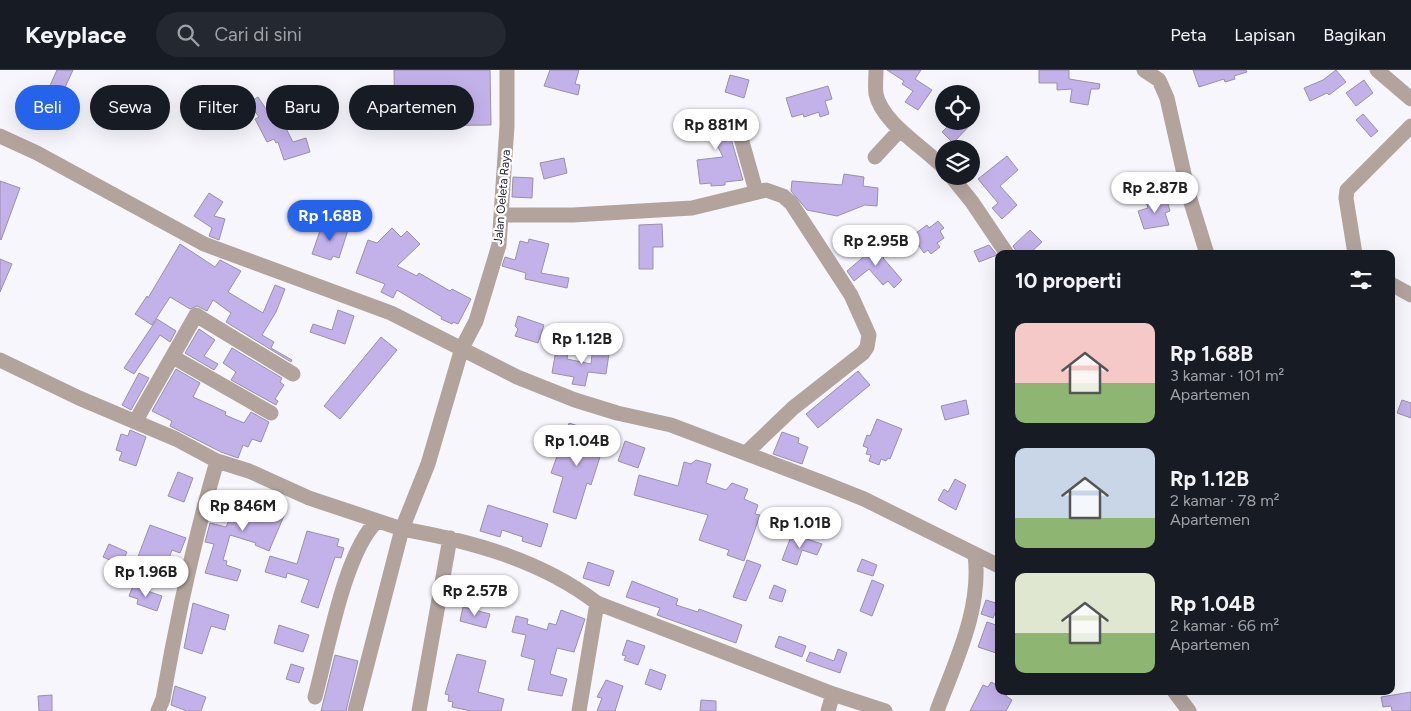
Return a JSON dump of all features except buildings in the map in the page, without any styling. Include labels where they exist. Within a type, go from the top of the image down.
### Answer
[{"type":"street","name":"Jalan Oeleta Raya","points":[[355,711],[402,530],[428,464],[462,348],[476,322],[494,263],[502,215],[507,126],[507,70]]},
{"type":"street","points":[[876,70],[876,94],[880,105],[900,130],[935,160]]},
{"type":"street","points":[[1377,70],[1411,99]]},
{"type":"street","points":[[1148,71],[1159,80],[1167,98],[1189,196],[1206,250]]},
{"type":"street","points":[[737,124],[756,191]]},
{"type":"street","points":[[1355,250],[1346,198],[1347,190],[1411,126]]},
{"type":"street","points":[[875,158],[900,130]]},
{"type":"street","points":[[0,136],[37,153],[204,244],[361,301],[426,329],[517,377],[575,400],[617,413],[671,425],[864,499],[995,564]]},
{"type":"street","points":[[958,185],[1004,250]]},
{"type":"street","points":[[502,215],[573,215],[692,208],[715,204],[756,191],[766,190],[783,196],[802,218],[851,295],[869,335],[869,341],[863,353],[849,366],[793,408],[746,453]]},
{"type":"street","points":[[1395,286],[1411,295]]},
{"type":"street","points":[[135,422],[196,315],[293,374]]},
{"type":"street","points":[[173,357],[271,413]]},
{"type":"street","points":[[0,360],[176,439],[217,461],[248,471],[309,498],[402,530],[450,538],[492,550],[575,586],[597,603],[833,694],[885,711]]},
{"type":"street","points":[[158,711],[163,699],[178,614],[196,534],[217,461]]},
{"type":"street","points":[[315,697],[352,561],[358,546],[377,521]]},
{"type":"street","points":[[419,711],[450,538]]},
{"type":"street","points":[[937,711],[959,656],[968,624],[977,573],[975,555]]},
{"type":"street","points":[[579,711],[597,603]]},
{"type":"street","points":[[828,711],[833,694]]},
{"type":"street","points":[[1177,695],[1190,711]]}]
